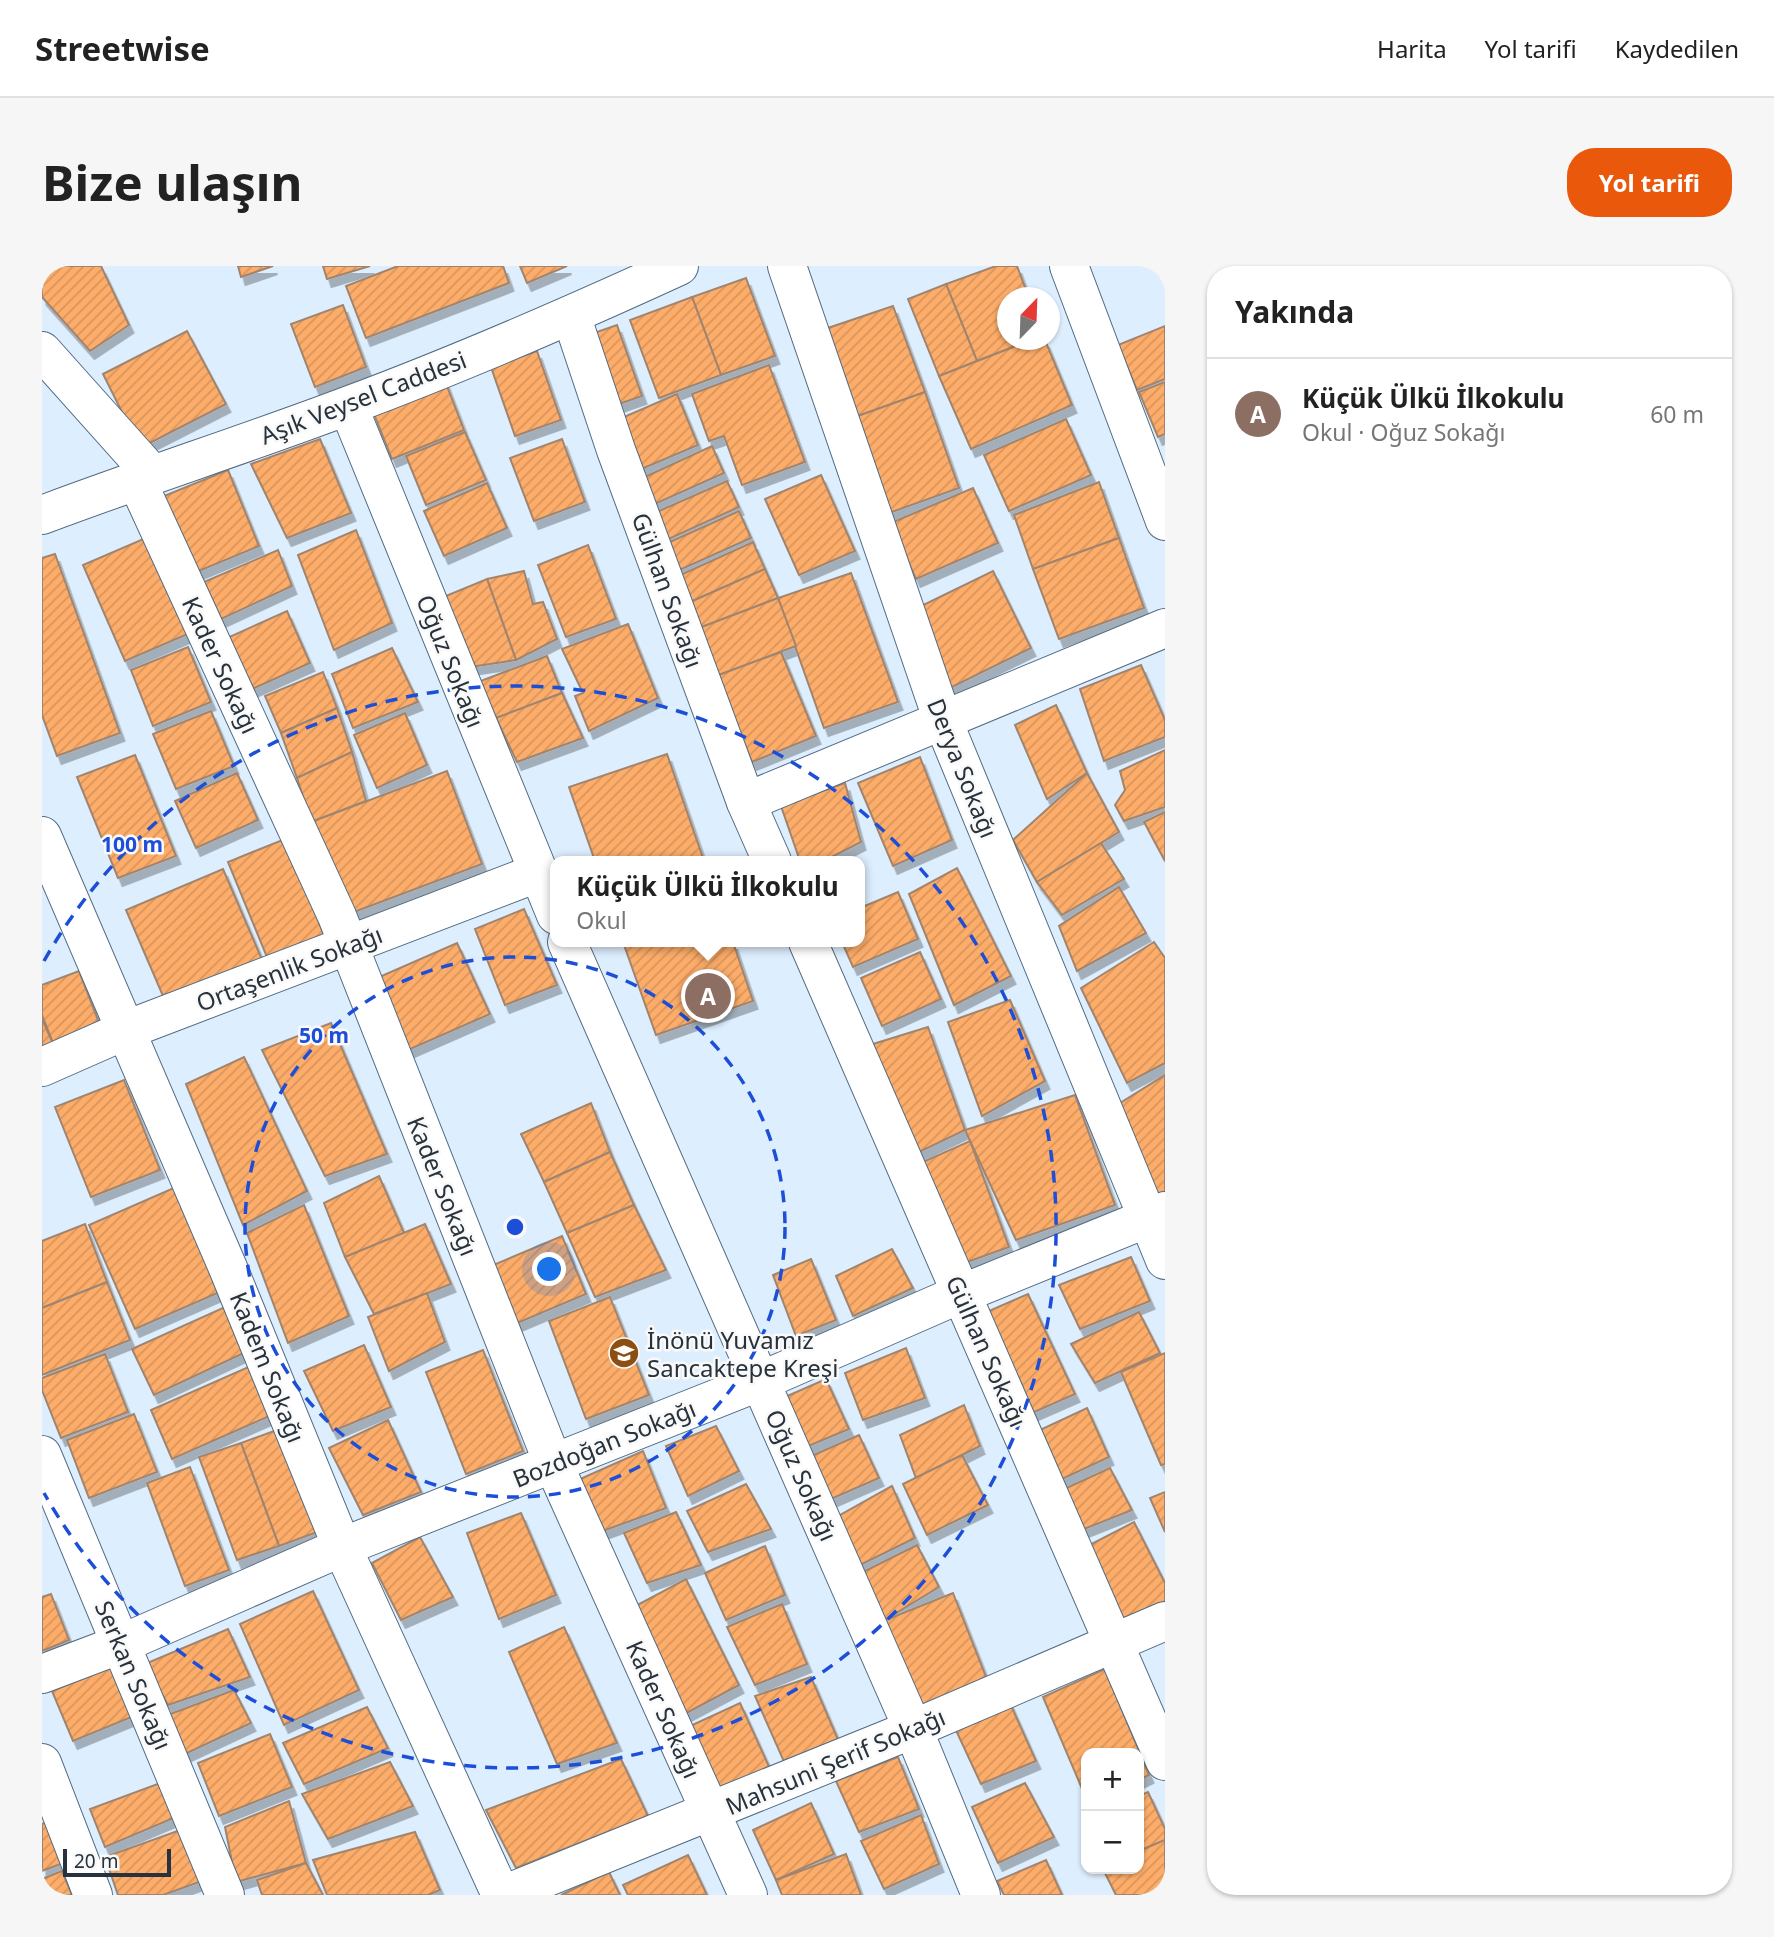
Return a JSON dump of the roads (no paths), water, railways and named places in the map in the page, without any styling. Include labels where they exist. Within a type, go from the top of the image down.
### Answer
[{"type":"street","name":"Aşık Veysel Caddesi","points":[[42,515],[348,406],[571,315],[680,266]]},
{"type":"street","name":"Derya Sokağı","points":[[788,266],[943,721],[1156,1214],[1165,1260]]},
{"type":"street","points":[[1069,266],[1165,521]]},
{"type":"street","name":"Gülhan Sokağı","points":[[571,315],[617,450],[746,802],[770,856]]},
{"type":"street","name":"Kader Sokağı","points":[[42,352],[144,477],[337,916],[553,1463],[748,1895]]},
{"type":"street","name":"Oğuz Sokağı","points":[[348,406],[550,902]]},
{"type":"street","points":[[746,802],[1165,628]]},
{"type":"street","name":"Kadem Sokağı","points":[[42,836],[228,1268],[342,1547],[502,1895]]},
{"type":"street","name":"Ortaşenlik Sokağı","points":[[42,1067],[126,1030],[537,873]]},
{"type":"street","name":"Oğuz Sokağı","points":[[569,947],[913,1729],[981,1895]]},
{"type":"street","name":"Gülhan Sokağı","points":[[810,947],[1165,1761]]},
{"type":"street","name":"Bozdoğan Sokağı","points":[[42,1674],[121,1644],[342,1547],[761,1381],[1156,1214]]},
{"type":"street","name":"Serkan Sokağı","points":[[42,1455],[225,1895]]},
{"type":"street","name":"Mahsuni Şerif Sokağı","points":[[502,1895],[710,1813],[1165,1621]]},
{"type":"street","points":[[42,1763],[93,1895]]},
{"type":"place","name":"Küçük Ülkü İlkokulu","points":[[708,996]]},
{"type":"place","name":"İnönü Yuvamız Sancaktepe Kreşi","points":[[624,1353]]}]
